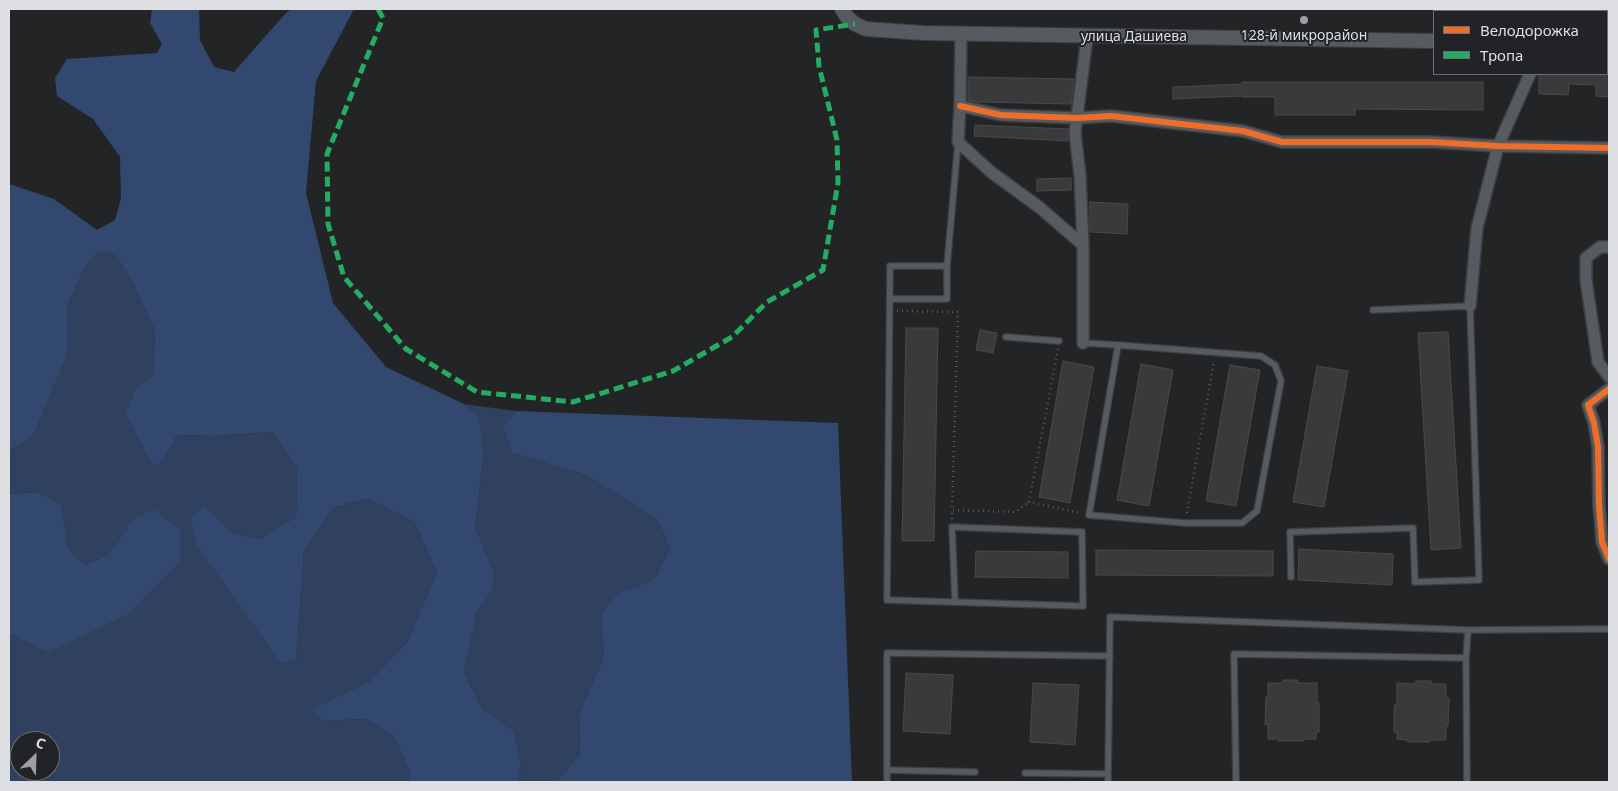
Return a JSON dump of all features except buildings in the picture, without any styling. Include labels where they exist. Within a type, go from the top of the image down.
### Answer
[{"type":"street","name":"улица Дашиева","points":[[842,9],[854,24],[866,29],[924,33],[1433,41]]},
{"type":"street","points":[[961,34],[958,142],[991,172],[1039,207],[1083,245]]},
{"type":"street","points":[[1083,342],[1083,245],[1080,175],[1075,133],[1087,37]]},
{"type":"street","points":[[1470,306],[1477,228],[1498,146],[1530,75]]},
{"type":"street","points":[[960,106],[1002,115],[1077,118],[1111,116],[1243,131],[1282,142],[1431,142],[1498,146],[1609,148]]},
{"type":"street","points":[[1609,247],[1600,247],[1586,258],[1586,280],[1598,362],[1609,377]]},
{"type":"street","points":[[1609,389],[1588,405],[1594,422],[1598,446],[1602,542],[1609,559]]},
{"type":"lane","points":[[890,299],[946,299],[947,266],[958,142]]},
{"type":"lane","points":[[947,266],[890,266],[887,600],[1083,606],[1082,532],[952,527],[955,601]]},
{"type":"lane","points":[[1291,577],[1290,532],[1413,528],[1415,582],[1479,580],[1470,306],[1373,310]]},
{"type":"lane","points":[[1006,337],[1059,341]]},
{"type":"lane","points":[[1083,342],[1261,356],[1275,365],[1280,381],[1279,390],[1257,510],[1242,523],[1185,523],[1089,515],[1118,345]]},
{"type":"lane","points":[[1108,782],[1110,617],[1468,630],[1609,629]]},
{"type":"lane","points":[[1467,782],[1466,658],[1468,630]]},
{"type":"lane","points":[[887,782],[887,653],[1110,656]]},
{"type":"lane","points":[[1236,782],[1234,654],[1466,658]]},
{"type":"lane","points":[[887,770],[975,772]]},
{"type":"lane","points":[[1025,773],[1108,774]]},
{"type":"path","points":[[890,310],[958,312],[952,527]]},
{"type":"path","points":[[952,510],[1015,512],[1029,502],[1059,341]]},
{"type":"path","points":[[1185,523],[1215,352]]},
{"type":"path","points":[[1029,502],[1089,515]]},
{"type":"shaded area","points":[[152,9],[199,9],[200,40],[214,67],[234,72],[291,9],[354,9],[316,81],[306,193],[333,303],[386,367],[464,404],[479,418],[484,453],[475,527],[493,569],[493,590],[477,612],[464,673],[483,710],[514,731],[521,765],[518,782],[408,782],[410,772],[393,735],[365,719],[322,721],[312,709],[370,681],[407,642],[437,572],[414,522],[368,499],[334,507],[304,552],[296,660],[282,664],[198,547],[190,518],[205,505],[234,534],[259,539],[296,517],[297,468],[273,432],[214,436],[177,435],[163,461],[153,465],[126,414],[136,388],[153,375],[155,331],[129,275],[116,256],[99,251],[83,271],[67,307],[67,356],[33,436],[9,451],[9,185],[54,199],[97,230],[115,220],[121,198],[120,157],[93,119],[57,96],[55,78],[67,59],[157,53],[162,44],[150,23]]},
{"type":"shaded area","points":[[99,251],[116,256],[129,275],[155,331],[153,375],[136,388],[163,461],[177,435],[214,436],[273,432],[297,468],[296,517],[259,539],[234,534],[205,505],[198,547],[240,604],[296,660],[304,552],[334,507],[368,499],[414,522],[437,572],[407,642],[370,681],[313,709],[322,721],[365,719],[393,735],[410,772],[408,782],[9,782],[9,637],[14,635],[47,653],[135,517],[109,554],[85,565],[68,548],[61,504],[38,492],[9,494],[9,451],[33,436],[67,356],[67,307],[83,271]]},
{"type":"shaded area","points":[[464,404],[516,411],[503,426],[512,453],[586,475],[657,519],[670,548],[654,580],[617,593],[601,615],[604,656],[579,715],[580,754],[556,782],[518,782],[521,765],[514,731],[483,710],[464,673],[477,612],[493,590],[493,569],[475,527],[484,453],[479,419]]},
{"type":"shaded area","points":[[516,411],[838,423],[852,782],[556,782],[580,754],[579,715],[604,656],[601,615],[617,593],[654,580],[670,548],[657,519],[586,475],[512,453],[503,426]]},
{"type":"shaded area","points":[[38,492],[61,504],[68,548],[85,565],[109,554],[135,517],[155,510],[180,531],[180,561],[130,613],[47,653],[14,635],[9,637],[9,494]]},
{"type":"marked path","points":[[378,9],[383,18],[327,154],[328,224],[344,277],[406,349],[477,392],[573,402],[673,371],[732,337],[767,302],[823,270],[838,183],[837,140],[819,66],[816,30],[855,24]]},
{"type":"cycle path","points":[[960,106],[1001,115],[1077,118],[1111,116],[1243,131],[1282,142],[1431,142],[1498,146],[1609,148]]},
{"type":"cycle path","points":[[1609,389],[1588,405],[1594,423],[1598,447],[1602,542],[1609,559]]},
{"type":"place","name":"128-й микрорайон","points":[[1304,20]]}]
